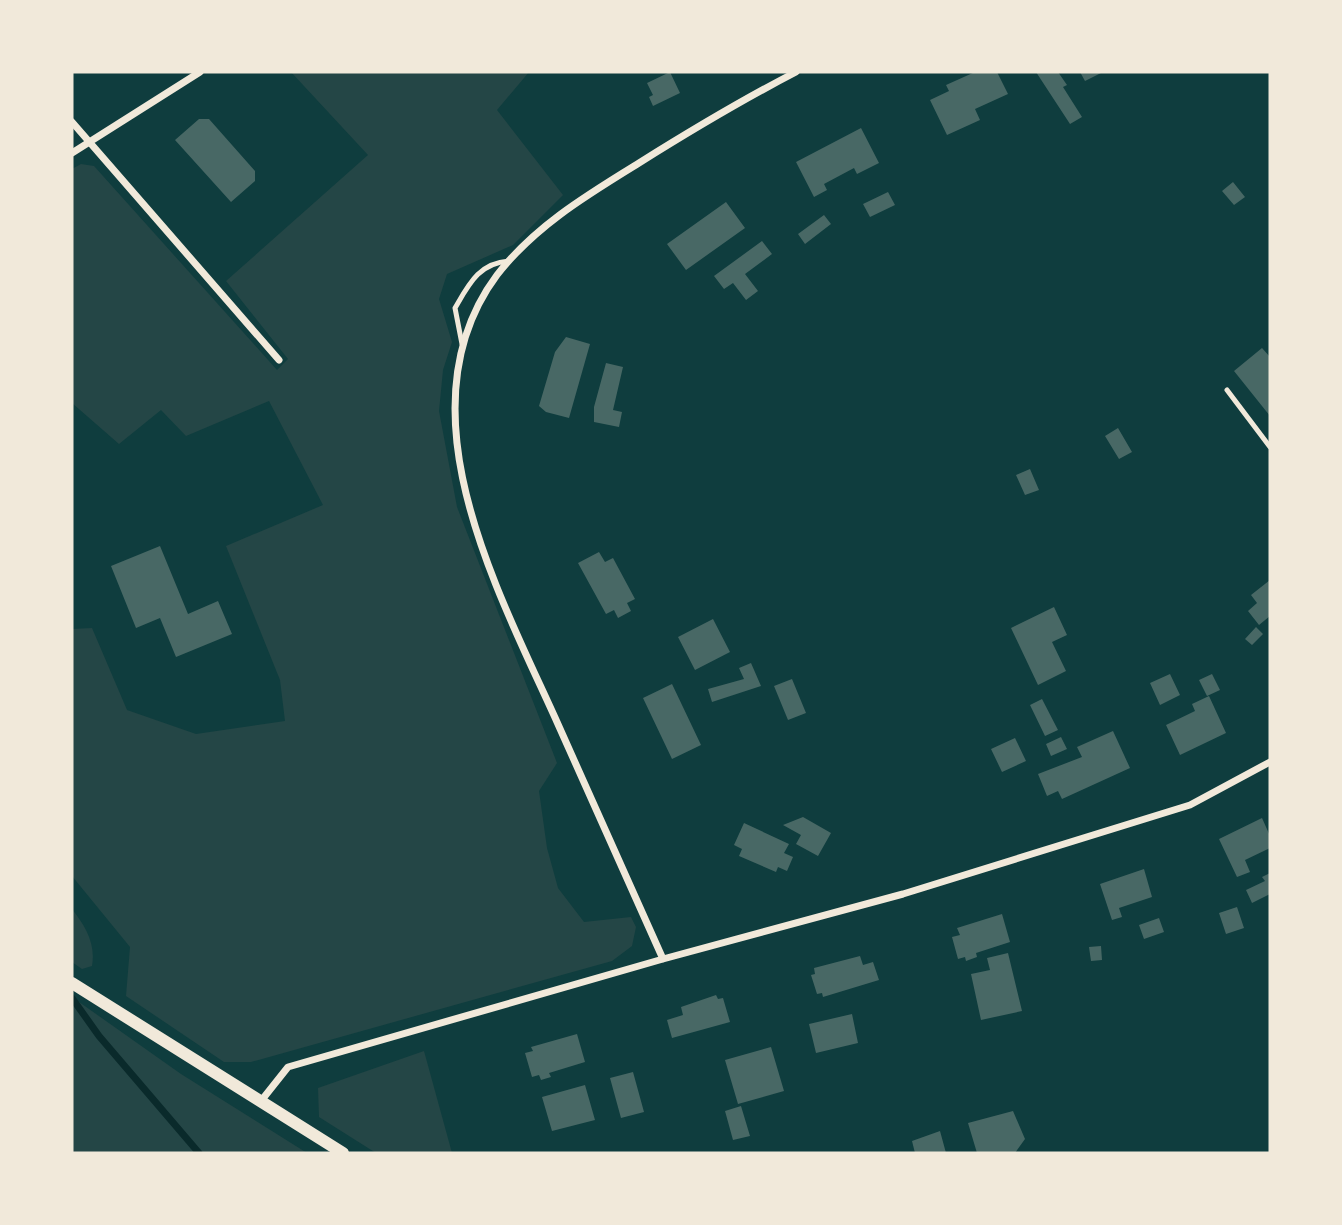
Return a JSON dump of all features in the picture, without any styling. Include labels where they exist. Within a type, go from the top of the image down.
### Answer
[{"type":"street","points":[[72,153],[200,72]]},
{"type":"street","points":[[663,959],[493,581],[468,505],[454,411],[463,344],[481,303],[509,261],[520,247],[569,206],[728,107],[796,72]]},
{"type":"street","points":[[72,122],[87,143],[279,360]]},
{"type":"street","points":[[261,1101],[288,1067],[663,959],[903,894],[1190,805],[1270,762]]},
{"type":"street","points":[[72,983],[343,1153]]},
{"type":"lane","points":[[463,344],[455,308],[477,272],[498,261],[509,261]]},
{"type":"lane","points":[[1227,390],[1270,447]]},
{"type":"shaded area","points":[[291,72],[529,72],[497,110],[563,195],[513,245],[447,274],[439,299],[452,342],[443,370],[439,411],[457,507],[557,763],[539,791],[547,848],[558,888],[584,922],[631,917],[636,927],[632,946],[612,961],[251,1062],[224,1062],[126,996],[130,947],[72,876],[72,629],[92,628],[127,710],[196,734],[285,721],[280,680],[226,546],[323,505],[269,401],[186,436],[161,410],[119,444],[72,403],[72,169],[81,164],[94,166],[277,370],[288,359],[226,281],[368,155]]},
{"type":"shaded area","points":[[72,909],[91,942],[92,966],[82,969],[72,962]]},
{"type":"shaded area","points":[[72,997],[181,1074],[307,1153],[72,1153]]},
{"type":"shaded area","points":[[424,1051],[452,1153],[376,1153],[319,1117],[318,1088]]},
{"type":"building","points":[[670,72],[680,93],[653,106],[649,97],[653,95],[647,83]]},
{"type":"building","points":[[975,72],[997,72],[1008,94],[975,109],[980,120],[947,135],[930,100],[949,91],[946,85]]},
{"type":"building","points":[[1036,72],[1058,72],[1067,85],[1063,87],[1082,117],[1070,124]]},
{"type":"building","points":[[1080,72],[1103,72],[1085,81]]},
{"type":"building","points":[[199,119],[209,119],[255,171],[255,181],[231,202],[175,140]]},
{"type":"building","points":[[861,128],[879,163],[857,174],[854,168],[824,184],[827,190],[814,197],[796,162]]},
{"type":"building","points":[[1233,182],[1245,197],[1234,205],[1222,191]]},
{"type":"building","points":[[888,192],[895,205],[870,217],[863,204]]},
{"type":"building","points":[[726,202],[745,228],[686,270],[667,244]]},
{"type":"building","points":[[824,215],[831,224],[805,244],[798,234]]},
{"type":"building","points":[[762,241],[772,254],[745,274],[758,291],[746,300],[733,283],[724,289],[714,276]]},
{"type":"building","points":[[566,337],[590,344],[569,418],[546,412],[539,406],[555,352]]},
{"type":"building","points":[[1262,348],[1270,357],[1270,416],[1234,371]]},
{"type":"building","points":[[606,363],[623,367],[613,410],[622,412],[619,427],[594,422],[594,407]]},
{"type":"building","points":[[1118,428],[1132,452],[1119,459],[1105,436]]},
{"type":"building","points":[[1030,469],[1039,490],[1025,495],[1016,475]]},
{"type":"building","points":[[160,546],[188,614],[218,601],[232,634],[176,657],[160,618],[136,628],[111,566]]},
{"type":"building","points":[[599,552],[605,562],[613,558],[635,599],[627,603],[631,611],[618,618],[614,610],[606,614],[578,563]]},
{"type":"building","points":[[1270,580],[1270,616],[1259,625],[1248,611],[1257,603],[1251,595]]},
{"type":"building","points":[[1054,607],[1067,635],[1052,642],[1066,671],[1038,685],[1011,628]]},
{"type":"building","points":[[713,619],[730,652],[695,670],[678,637]]},
{"type":"building","points":[[1256,627],[1263,634],[1252,645],[1245,639]]},
{"type":"building","points":[[751,663],[761,686],[712,702],[708,689],[744,679],[739,668]]},
{"type":"building","points":[[1170,674],[1180,695],[1160,705],[1150,683]]},
{"type":"building","points":[[1212,674],[1220,690],[1207,696],[1199,680]]},
{"type":"building","points":[[792,679],[806,713],[788,720],[774,686]]},
{"type":"building","points":[[672,684],[701,745],[672,759],[643,698]]},
{"type":"building","points":[[1209,696],[1226,733],[1180,755],[1166,725],[1195,711],[1192,704]]},
{"type":"building","points":[[1042,699],[1058,730],[1045,736],[1030,705]]},
{"type":"building","points":[[1113,731],[1130,768],[1062,799],[1058,791],[1047,796],[1038,774],[1082,757],[1077,747]]},
{"type":"building","points":[[1061,737],[1067,749],[1051,756],[1046,744]]},
{"type":"building","points":[[1015,738],[1026,761],[1002,772],[991,749]]},
{"type":"building","points":[[803,817],[831,833],[818,856],[796,844],[801,835],[783,825]]},
{"type":"building","points":[[1262,818],[1270,836],[1270,848],[1245,860],[1250,872],[1237,877],[1219,839]]},
{"type":"building","points":[[744,823],[789,844],[784,853],[793,857],[787,871],[778,867],[776,872],[739,856],[742,849],[734,845]]},
{"type":"building","points":[[1144,869],[1152,897],[1119,908],[1122,917],[1112,920],[1100,884]]},
{"type":"building","points":[[1270,873],[1270,894],[1252,903],[1246,890],[1265,881],[1262,877]]},
{"type":"building","points":[[1237,907],[1244,928],[1226,934],[1219,913]]},
{"type":"building","points":[[1002,914],[1010,942],[976,953],[977,957],[966,961],[965,957],[958,959],[952,937],[960,935],[957,928]]},
{"type":"building","points":[[1159,918],[1164,932],[1144,939],[1139,925]]},
{"type":"building","points":[[1101,946],[1102,960],[1091,961],[1089,947]]},
{"type":"building","points":[[1008,953],[1022,1011],[981,1020],[971,974],[990,970],[987,958]]},
{"type":"building","points":[[860,956],[863,965],[873,962],[879,980],[823,997],[822,993],[817,994],[811,975],[815,974],[814,968]]},
{"type":"building","points":[[716,995],[718,999],[723,998],[730,1022],[672,1038],[667,1020],[683,1015],[681,1007]]},
{"type":"building","points":[[852,1014],[858,1043],[816,1053],[809,1024]]},
{"type":"building","points":[[577,1034],[585,1062],[549,1073],[551,1077],[541,1080],[539,1075],[532,1077],[525,1053],[533,1051],[531,1047]]},
{"type":"building","points":[[771,1047],[784,1091],[738,1104],[725,1060]]},
{"type":"building","points":[[633,1072],[644,1112],[621,1118],[610,1078]]},
{"type":"building","points":[[585,1085],[595,1120],[552,1131],[542,1097]]},
{"type":"building","points":[[741,1106],[750,1136],[733,1140],[725,1111]]},
{"type":"building","points":[[1013,1111],[1025,1139],[1015,1153],[977,1153],[968,1123]]},
{"type":"building","points":[[940,1131],[946,1153],[915,1153],[912,1141]]},
{"type":"waterway","points":[[72,998],[99,1036],[199,1153]]}]
